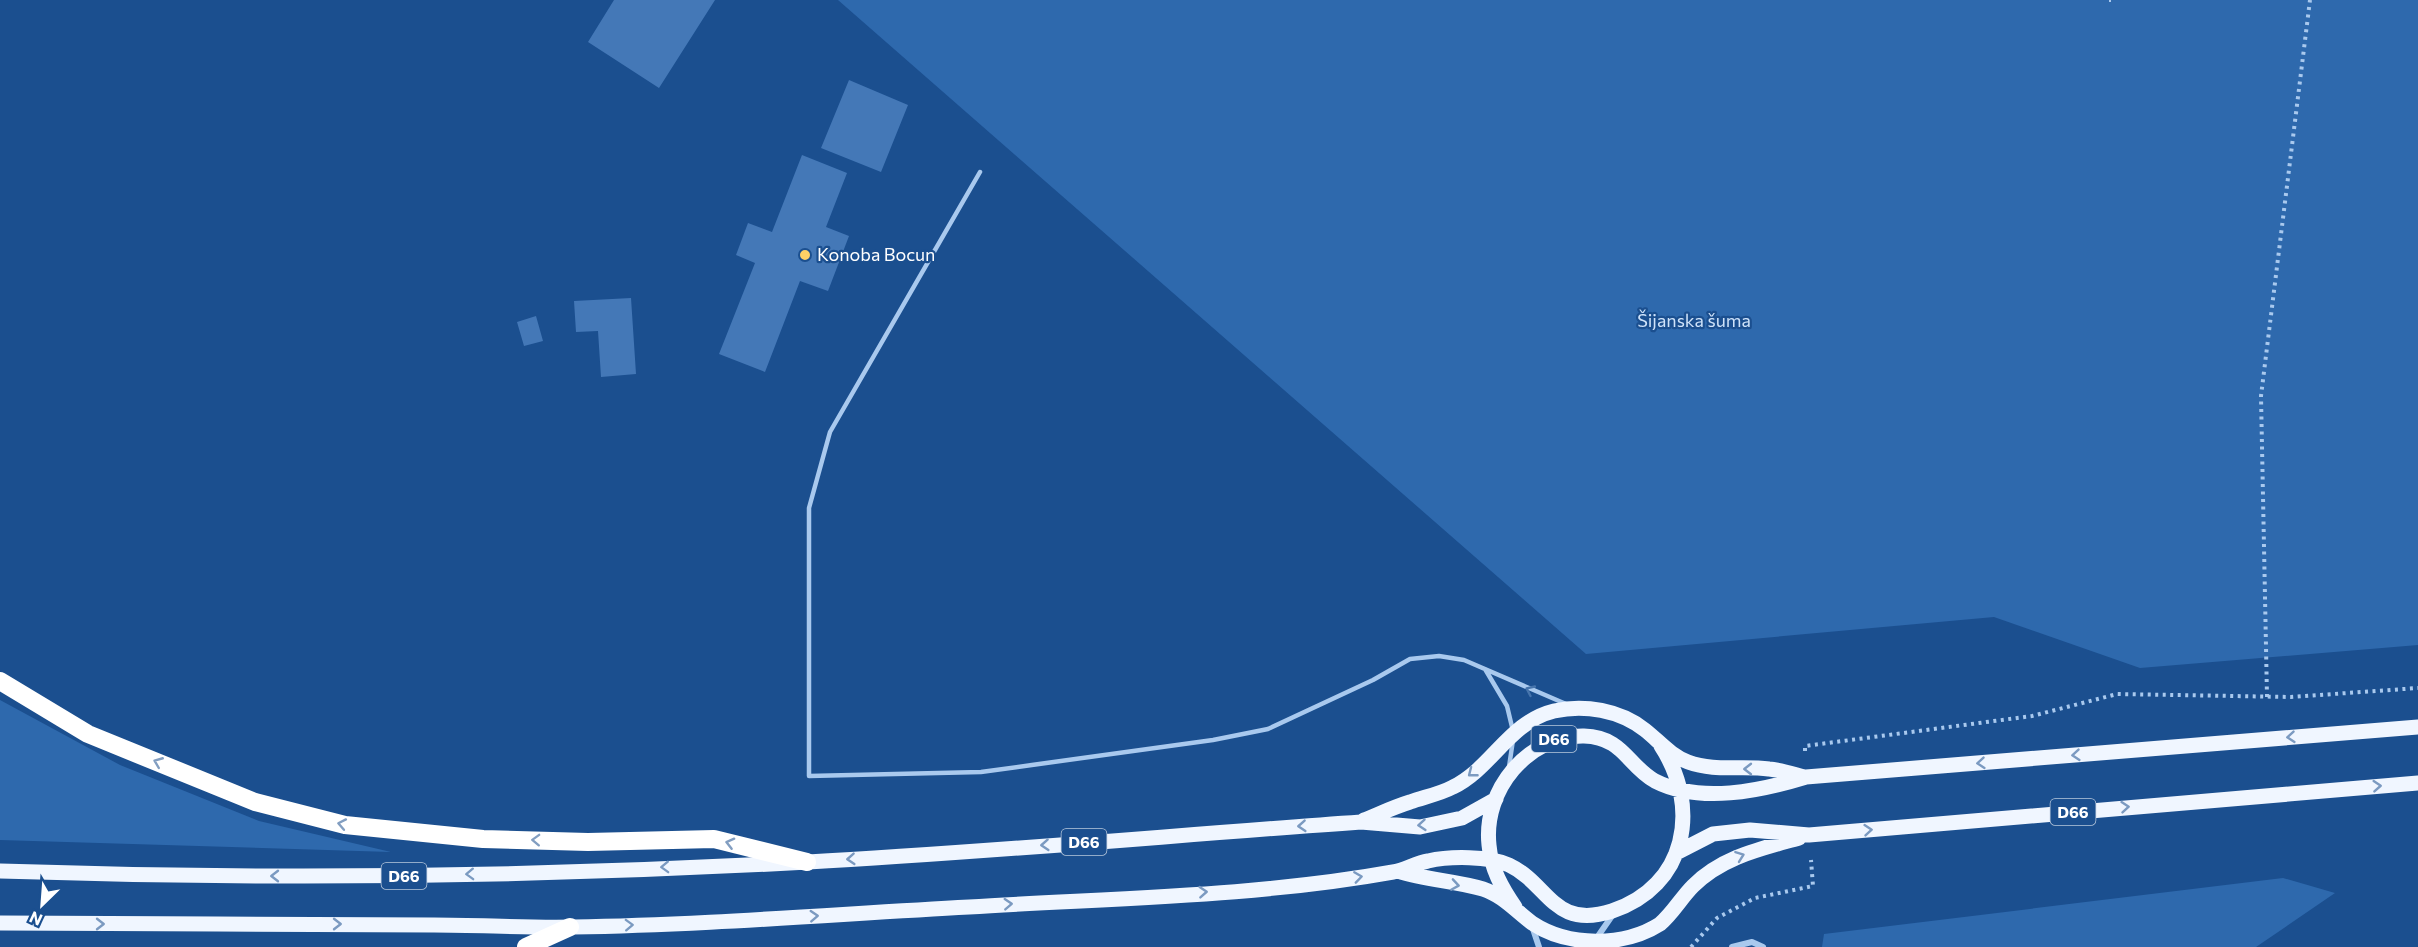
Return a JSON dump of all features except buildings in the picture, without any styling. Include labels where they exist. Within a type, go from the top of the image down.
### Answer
[{"type":"highway","points":[[0,681],[99,738],[255,802],[345,825],[495,839],[588,842],[714,838],[807,862]]},
{"type":"highway","points":[[526,947],[570,927]]},
{"type":"main road","name":"D66","points":[[0,923],[570,927],[755,920],[1279,888],[1398,871],[1428,861],[1492,858],[1514,867],[1557,907],[1572,912],[1595,915],[1635,901],[1652,888],[1666,872],[1683,833],[1685,812],[1682,789],[1674,766],[1661,746],[1644,729],[1623,717],[1600,710],[1576,708],[1552,712],[1530,720],[1514,732],[1477,770],[1454,787],[1361,822]]},
{"type":"main road","name":"D66","points":[[1809,835],[1722,862],[1691,887],[1677,908],[1658,925],[1636,937],[1591,946],[1549,934],[1515,907],[1502,888],[1489,844],[1490,821],[1496,799],[1506,778],[1521,760],[1560,736],[1587,736],[1611,742],[1655,781],[1682,789],[1715,793],[1768,789],[1806,777],[2418,728]]},
{"type":"main road","name":"D66","points":[[1661,746],[1687,762],[1720,769],[1769,769],[1806,777]]},
{"type":"main road","name":"D66","points":[[1676,853],[1713,834],[1750,830],[1809,835],[2418,783]]},
{"type":"main road","name":"D66","points":[[0,871],[136,875],[425,876],[807,862],[1361,822],[1420,826],[1462,818],[1496,799]]},
{"type":"main road","name":"D66","points":[[1398,871],[1429,880],[1484,890],[1515,907]]},
{"type":"street","points":[[1591,946],[1616,909]]},
{"type":"street","points":[[1531,922],[1539,947]]},
{"type":"street","points":[[1732,947],[1752,942],[1763,947]]},
{"type":"lane","points":[[980,172],[830,432],[809,508],[809,776],[981,772],[1213,740],[1277,725],[1373,680],[1410,659],[1439,656],[1464,660],[1536,693],[1576,708]]},
{"type":"lane","points":[[1485,669],[1507,706],[1514,732],[1513,752],[1506,778]]},
{"type":"path","points":[[2268,697],[2261,396],[2310,0]]},
{"type":"path","points":[[1804,746],[2032,716],[2117,694],[2291,698],[2418,688]]},
{"type":"path","points":[[1691,947],[1717,918],[1755,898],[1813,886]]},
{"type":"green space","name":"Šijanska šuma","points":[[838,0],[2418,0],[2418,645],[2140,668],[1994,617],[1586,654]]},
{"type":"green space","points":[[0,700],[120,765],[259,821],[391,852],[0,840]]},
{"type":"green space","points":[[2283,878],[2335,893],[2256,947],[1822,947],[1824,934]]},
{"type":"place","name":"Konoba Bocun","points":[[805,255]]}]
